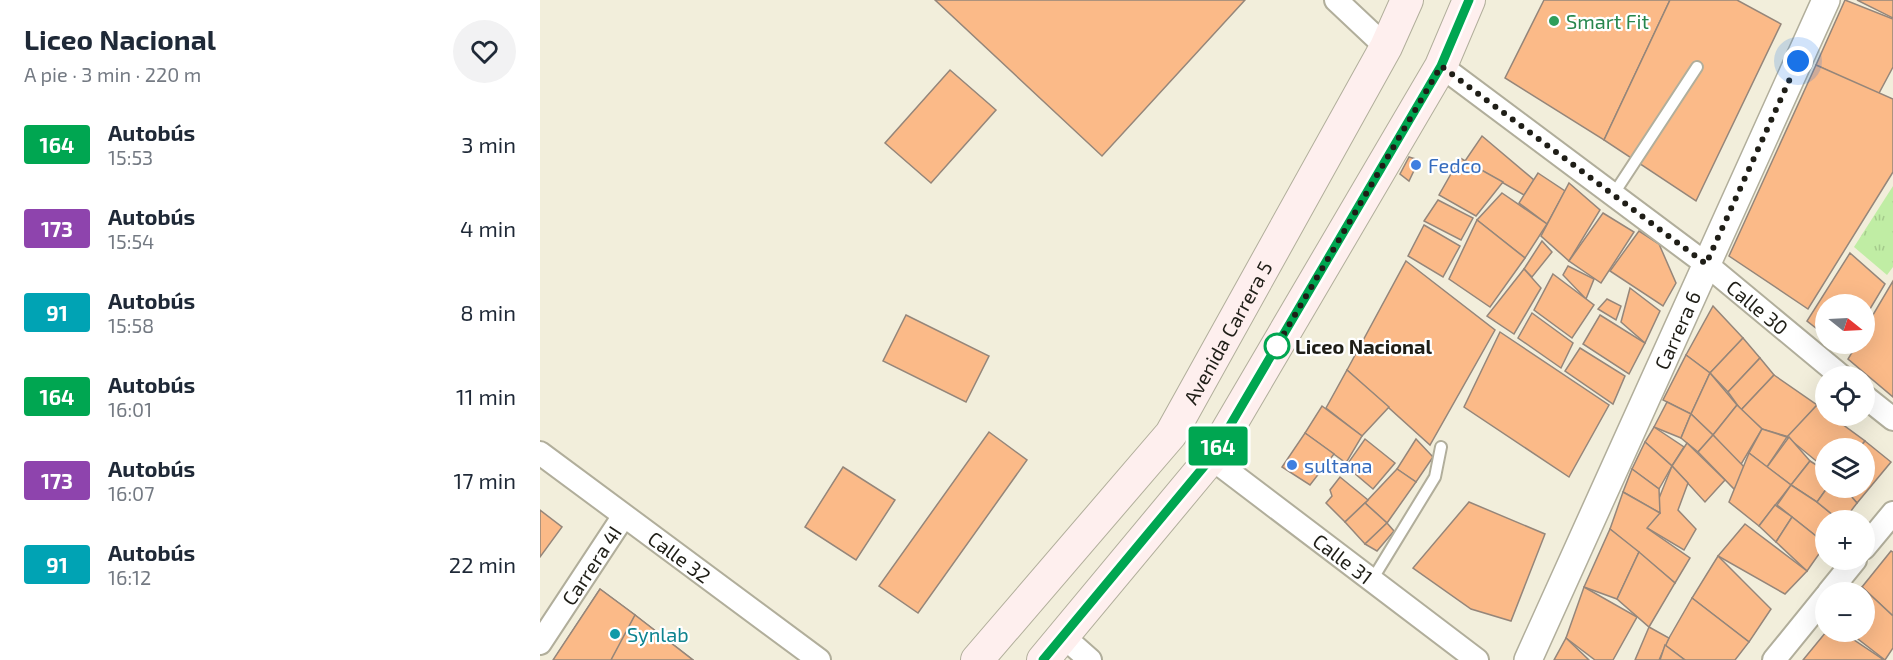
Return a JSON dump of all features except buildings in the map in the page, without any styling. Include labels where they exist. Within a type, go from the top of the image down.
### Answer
[{"type":"main road","name":"Avenida Carrera 5","points":[[977,660],[1171,434],[1386,47],[1407,0]]},
{"type":"main road","points":[[1053,649],[1211,458],[1441,66],[1469,0]]},
{"type":"street","points":[[1336,0],[1386,47]]},
{"type":"street","name":"Carrera 6","points":[[1528,660],[1826,0]]},
{"type":"street","name":"Calle 30","points":[[1441,66],[1706,264],[1829,366]]},
{"type":"street","points":[[1875,405],[1893,419]]},
{"type":"street","name":"Calle 32","points":[[540,453],[623,517],[819,660]]},
{"type":"street","name":"Calle 31","points":[[1211,458],[1477,660]]},
{"type":"street","points":[[1875,535],[1893,513]]},
{"type":"street","name":"Carrera 4I","points":[[540,643],[623,517]]},
{"type":"street","points":[[1836,582],[1847,570]]},
{"type":"street","points":[[1774,660],[1815,610]]},
{"type":"street","points":[[1053,649],[1090,660]]},
{"type":"lane","points":[[1613,195],[1697,67]]},
{"type":"lane","points":[[1372,580],[1435,477],[1441,447]]},
{"type":"green space","points":[[1893,186],[1893,267],[1887,275],[1854,247]]},
{"type":"bus line","name":"164","points":[[1043,660],[1211,458],[1441,66],[1469,0]]},
{"type":"place","name":"Smart Fit","points":[[1554,21]]},
{"type":"place","name":"Fedco","points":[[1416,165]]},
{"type":"place","name":"Liceo Nacional","points":[[1277,346]]},
{"type":"place","name":"sultana","points":[[1292,465]]},
{"type":"place","name":"Synlab","points":[[615,634]]},
{"type":"route","points":[[1277,346],[1275,349],[1441,66],[1706,264],[1798,61]]}]
